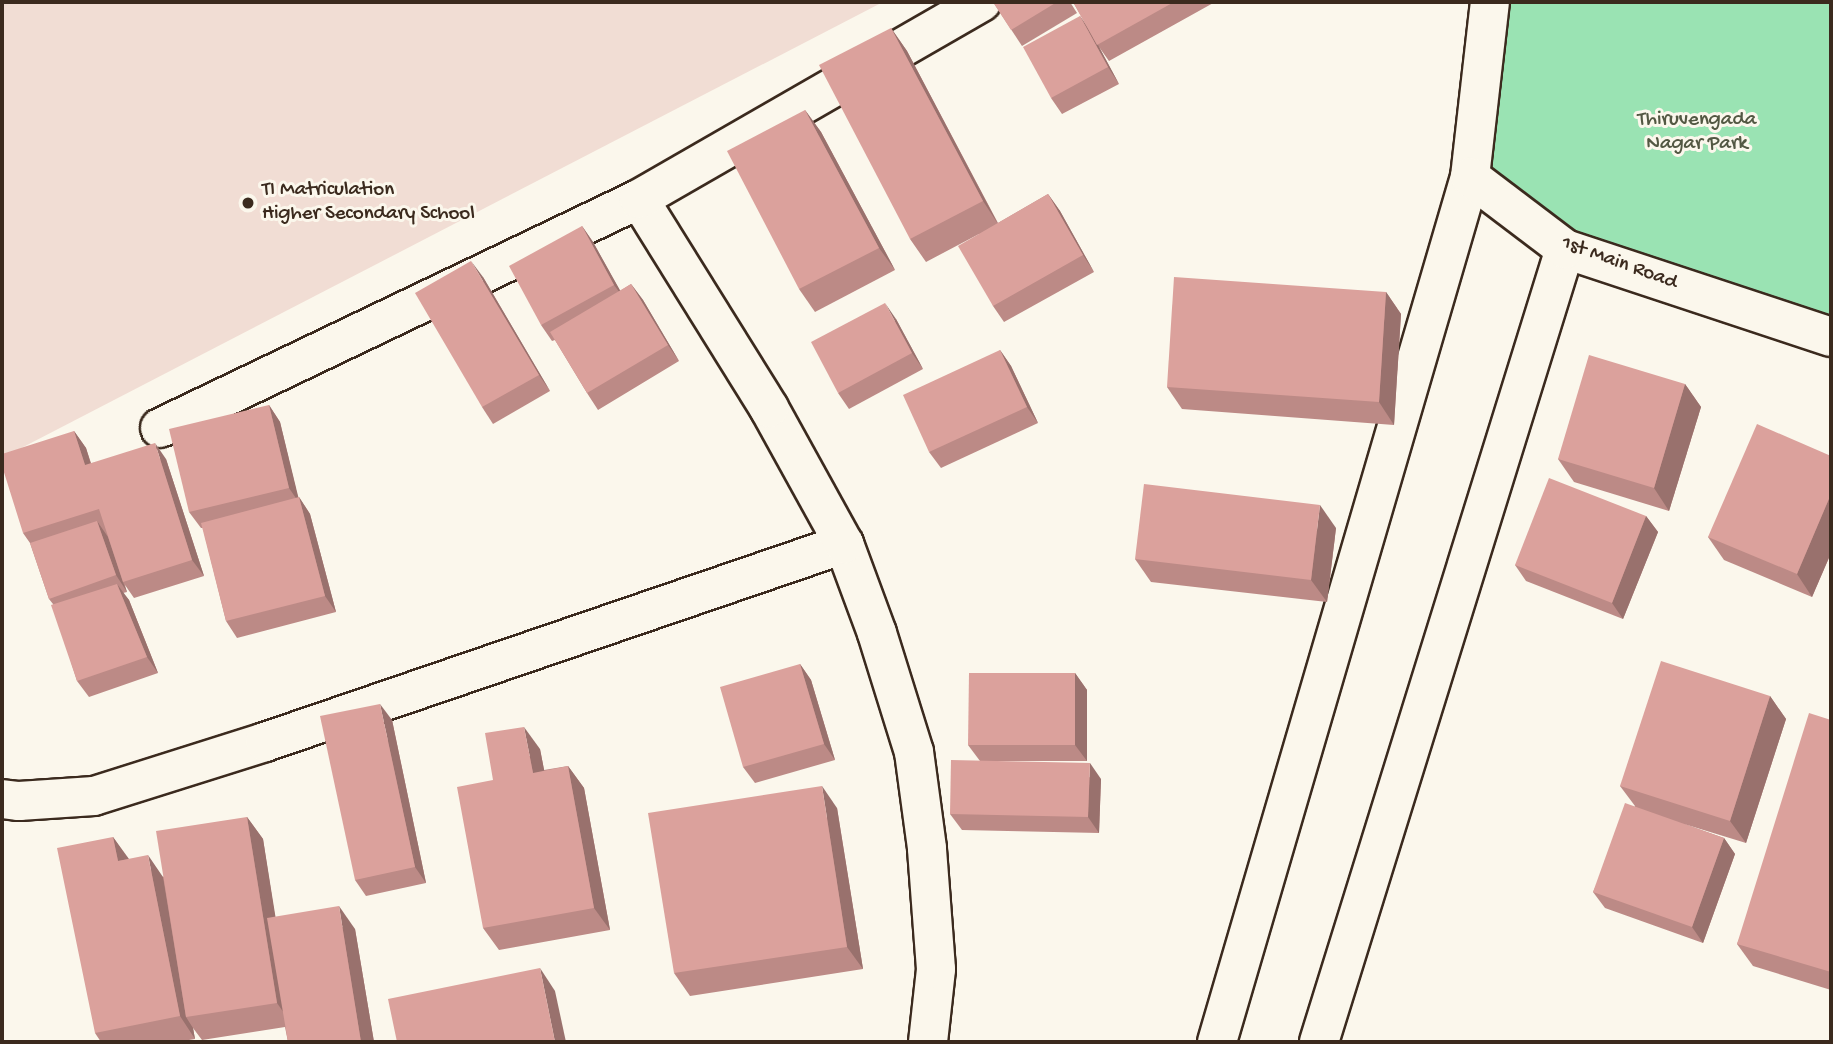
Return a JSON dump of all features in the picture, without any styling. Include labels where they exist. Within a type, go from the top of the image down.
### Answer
[{"type":"street","points":[[160,428],[639,199],[981,2]]},
{"type":"street","points":[[1217,1042],[1470,177],[1490,2]]},
{"type":"street","name":"1st Main Road","points":[[1470,177],[1565,249],[1831,337]]},
{"type":"street","points":[[639,199],[769,408],[844,544],[877,633],[914,752],[928,848],[936,969],[928,1042]]},
{"type":"street","points":[[1319,1042],[1565,249]]},
{"type":"street","points":[[2,799],[19,801],[94,796],[265,742],[844,544]]},
{"type":"shaded area","name":"TI Matriculation Higher Secondary School","points":[[2,2],[883,2],[2,458]]},
{"type":"green space","name":"Thiruvengada Nagar Park","points":[[1506,2],[1831,2],[1831,318],[1581,234],[1487,167]]},
{"type":"building","points":[[993,2],[1057,2],[1011,30]]},
{"type":"building","points":[[1073,2],[1174,2],[1097,45]]},
{"type":"building","points":[[1080,16],[1108,67],[1051,98],[1023,47]]},
{"type":"building","points":[[891,28],[983,201],[910,239],[819,65]]},
{"type":"building","points":[[805,110],[879,248],[799,289],[727,151]]},
{"type":"building","points":[[1048,194],[1083,255],[993,306],[958,246]]},
{"type":"building","points":[[582,226],[614,285],[541,325],[509,266]]},
{"type":"building","points":[[471,261],[539,375],[482,407],[415,293]]},
{"type":"building","points":[[1174,277],[1386,292],[1379,402],[1167,387]]},
{"type":"building","points":[[631,284],[668,345],[587,393],[550,332]]},
{"type":"building","points":[[885,303],[912,353],[838,393],[811,342]]},
{"type":"building","points":[[1000,350],[1027,407],[929,452],[903,395]]},
{"type":"building","points":[[1589,355],[1685,384],[1654,488],[1558,459]]},
{"type":"building","points":[[269,405],[289,488],[189,512],[169,429]]},
{"type":"building","points":[[1757,424],[1831,456],[1831,494],[1797,574],[1708,537]]},
{"type":"building","points":[[74,431],[85,465],[155,443],[192,560],[123,582],[99,509],[23,533],[2,466],[2,454]]},
{"type":"building","points":[[1549,478],[1646,516],[1612,603],[1515,565]]},
{"type":"building","points":[[1144,484],[1320,505],[1311,580],[1135,559]]},
{"type":"building","points":[[299,497],[325,596],[226,621],[201,523]]},
{"type":"building","points":[[97,521],[116,575],[49,599],[30,543]]},
{"type":"building","points":[[117,584],[147,657],[77,681],[51,605]]},
{"type":"building","points":[[1661,661],[1770,696],[1730,821],[1620,786]]},
{"type":"building","points":[[800,664],[824,744],[743,767],[720,687]]},
{"type":"building","points":[[969,673],[1075,673],[1075,745],[968,745]]},
{"type":"building","points":[[380,704],[415,867],[355,880],[320,716]]},
{"type":"building","points":[[1809,713],[1831,720],[1831,972],[1737,944]]},
{"type":"building","points":[[524,727],[533,773],[568,766],[594,908],[483,928],[457,787],[493,780],[485,733]]},
{"type":"building","points":[[951,760],[1090,763],[1088,817],[950,814]]},
{"type":"building","points":[[822,786],[847,947],[674,973],[648,813]]},
{"type":"building","points":[[1625,803],[1724,838],[1692,927],[1593,892]]},
{"type":"building","points":[[247,817],[277,1003],[186,1017],[156,831]]},
{"type":"building","points":[[113,837],[118,861],[148,855],[180,1016],[95,1033],[57,848]]},
{"type":"building","points":[[339,906],[361,1042],[288,1042],[267,918]]},
{"type":"building","points":[[540,968],[555,1042],[397,1042],[388,999]]},
{"type":"place","name":"TI Matriculation Higher Secondary School","points":[[248,203]]}]
